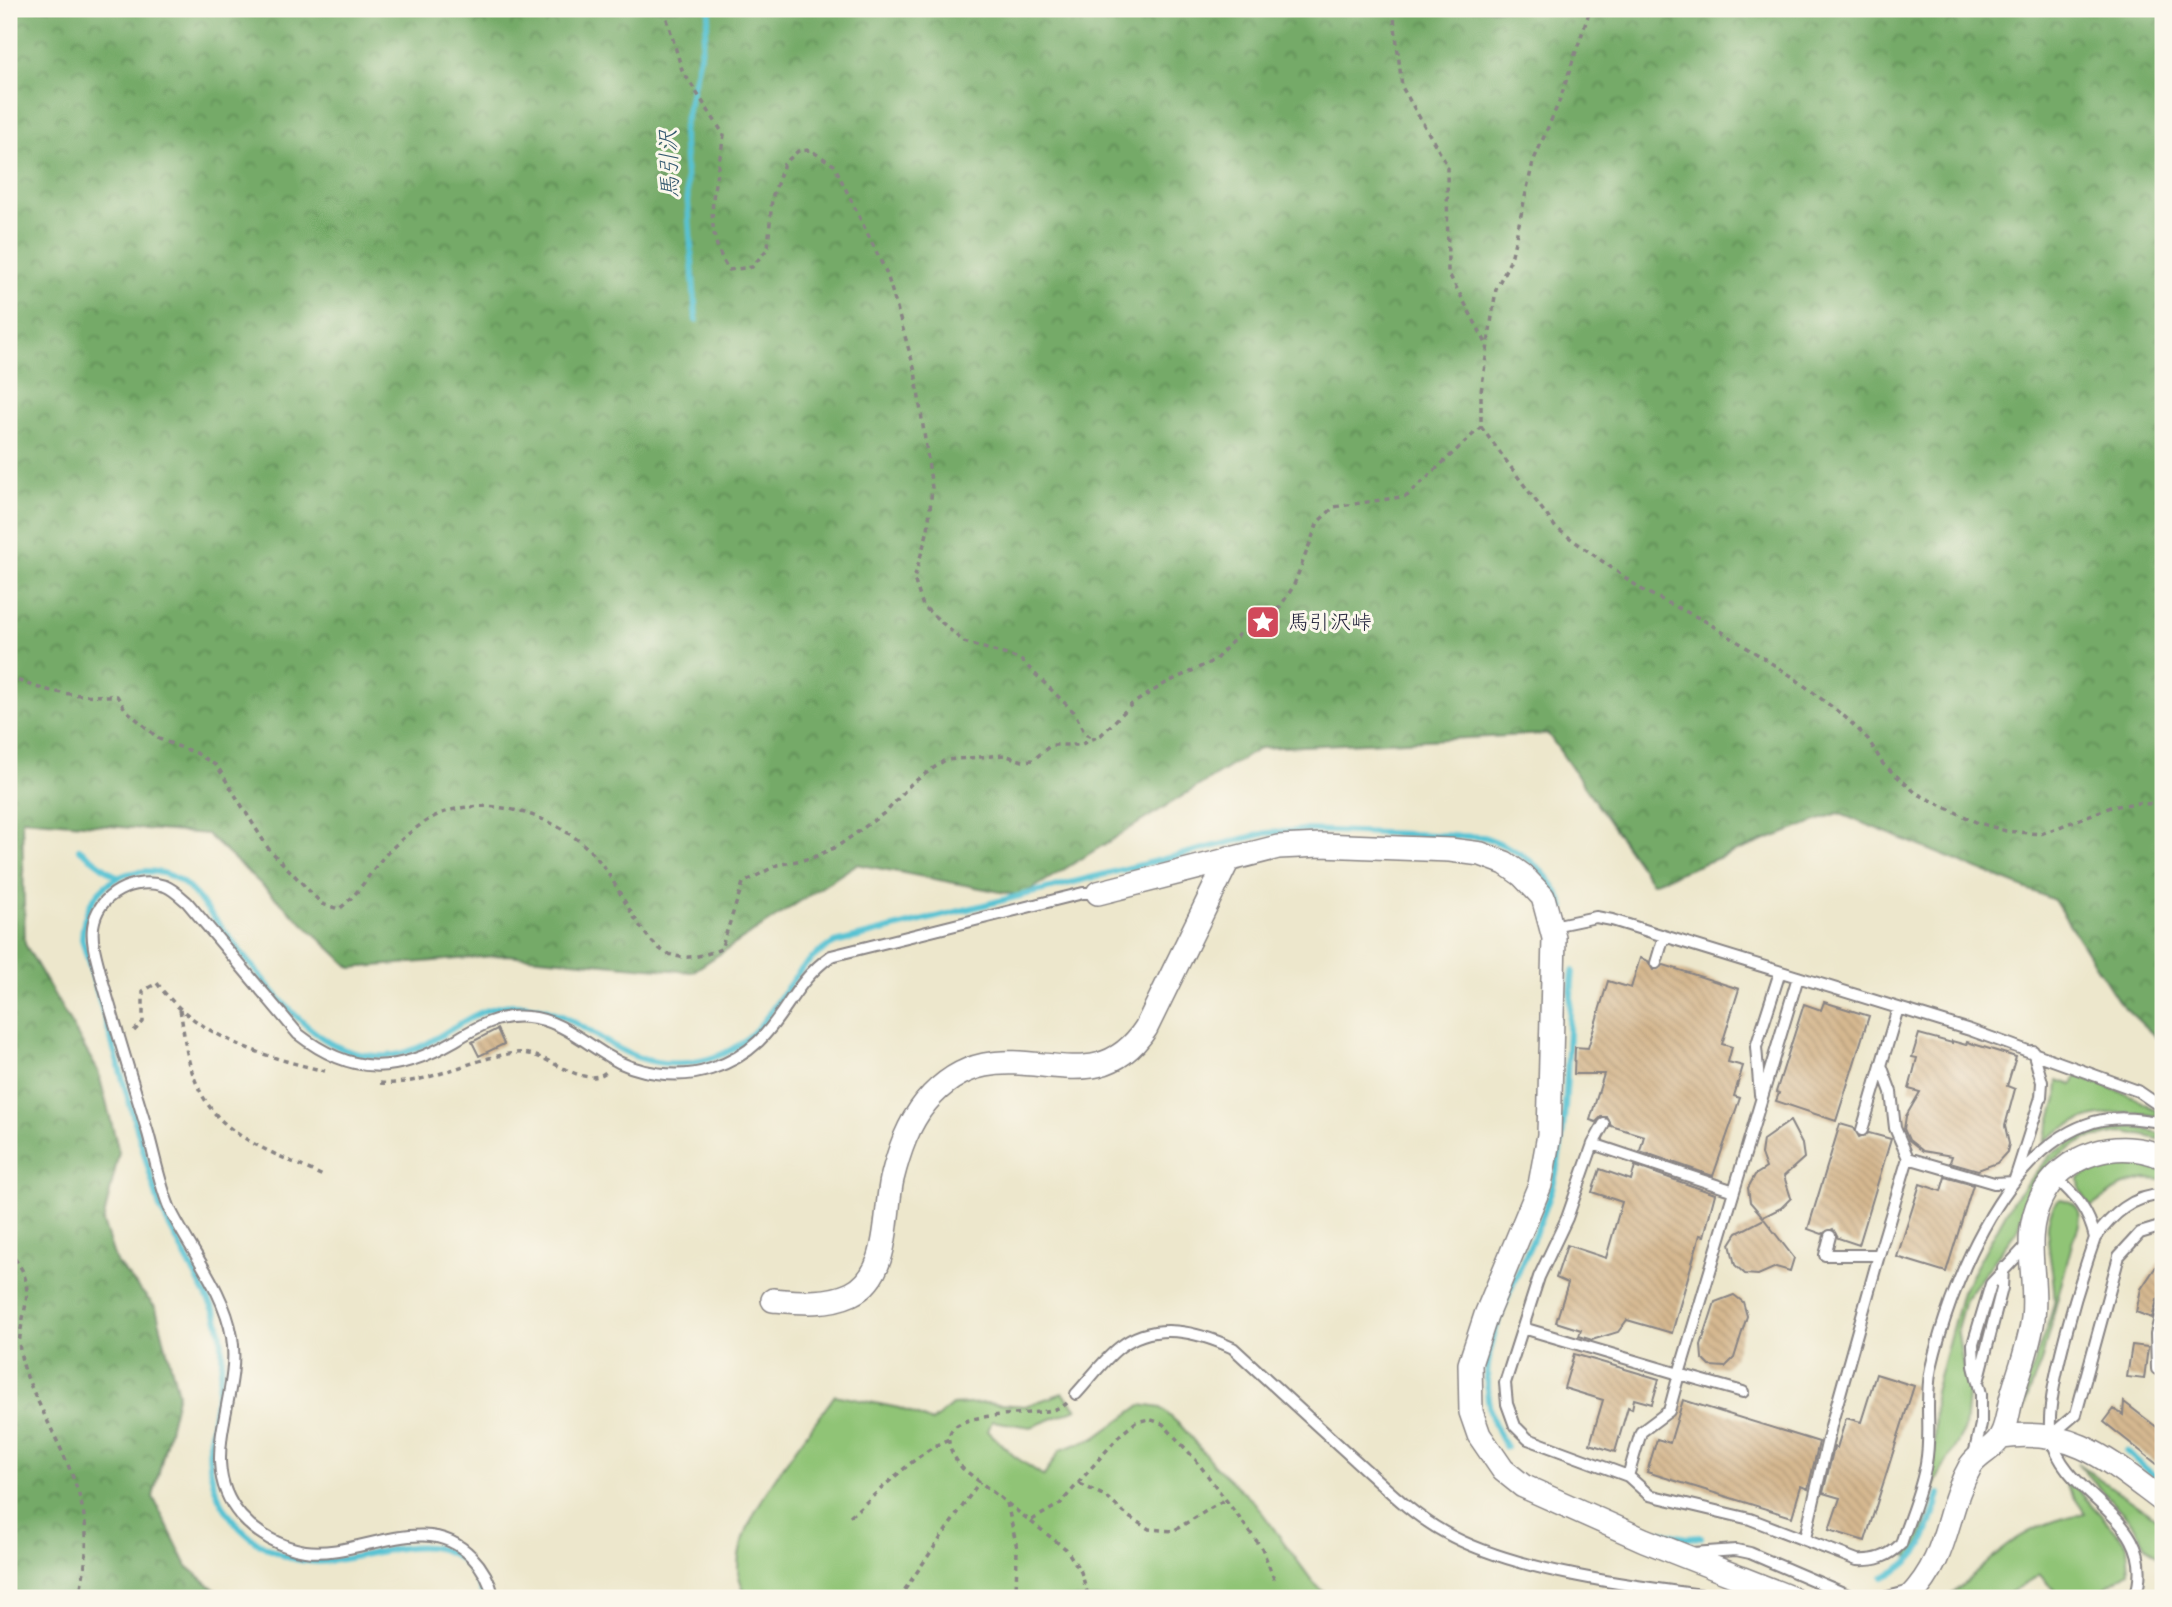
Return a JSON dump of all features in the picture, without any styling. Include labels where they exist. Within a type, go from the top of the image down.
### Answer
[{"type":"street","points":[[1098,893],[1278,847],[1321,845],[1481,854],[1505,863],[1522,875],[1543,897],[1553,926],[1556,962],[1547,1159],[1533,1204],[1477,1339],[1468,1387],[1471,1412],[1479,1435],[1503,1470],[1523,1486],[1680,1554],[1791,1598]]},
{"type":"street","points":[[773,1300],[832,1300],[854,1293],[871,1275],[882,1251],[891,1181],[901,1147],[912,1122],[943,1085],[983,1063],[1006,1061],[1096,1068],[1115,1061],[1133,1048],[1146,1028],[1229,858]]},
{"type":"street","points":[[1914,1593],[1940,1555],[1972,1464],[2001,1437],[2033,1320],[2029,1243],[2042,1196],[2056,1178],[2073,1163],[2095,1152],[2120,1147],[2146,1150],[2163,1157]]},
{"type":"street","points":[[2001,1437],[2031,1433],[2065,1438],[2098,1456],[2163,1501]]},
{"type":"lane","points":[[494,1598],[490,1582],[479,1565],[465,1550],[441,1538],[410,1535],[330,1551],[306,1551],[282,1545],[262,1535],[239,1513],[230,1499],[219,1462],[219,1440],[233,1370],[232,1335],[224,1305],[169,1207],[101,976],[93,940],[93,924],[101,906],[127,885],[147,883],[167,886],[187,902],[298,1034],[313,1046],[362,1066],[404,1065],[427,1056],[487,1021],[507,1016],[548,1020],[611,1058],[636,1069],[691,1074],[739,1057],[757,1044],[774,1027],[815,967],[831,956],[1083,892],[1098,893]]},
{"type":"lane","points":[[1553,926],[1596,917],[1664,936],[2033,1051],[2138,1091],[2163,1108]]},
{"type":"lane","points":[[1656,963],[1664,936]]},
{"type":"lane","points":[[1760,1101],[1756,1047],[1780,972]]},
{"type":"lane","points":[[1628,1476],[1642,1432],[1669,1411],[1798,977]]},
{"type":"lane","points":[[1862,1130],[1898,1008]]},
{"type":"lane","points":[[2014,1182],[2040,1097],[2042,1082],[2033,1051]]},
{"type":"lane","points":[[1805,1538],[1831,1426],[1908,1158],[1895,1128],[1891,1092],[1881,1065]]},
{"type":"lane","points":[[1604,1124],[1593,1144],[1567,1218],[1539,1277],[1505,1382],[1507,1404],[1515,1426],[1528,1439],[1628,1476],[1649,1495],[1750,1519],[1857,1560],[1868,1561],[1892,1553],[1901,1544],[1927,1463],[1926,1406],[1931,1368],[1957,1281],[2014,1182],[2043,1150],[2085,1125],[2124,1118],[2163,1122]]},
{"type":"lane","points":[[1593,1144],[1734,1191]]},
{"type":"lane","points":[[1908,1158],[1994,1183],[2014,1182]]},
{"type":"lane","points":[[2056,1178],[2086,1211],[2095,1238]]},
{"type":"lane","points":[[2134,1597],[2138,1558],[2129,1534],[2063,1464],[2050,1436],[2053,1386],[2095,1238],[2106,1223],[2130,1203],[2145,1196],[2163,1195]]},
{"type":"lane","points":[[2050,1436],[2076,1414],[2119,1256],[2140,1233],[2163,1226]]},
{"type":"lane","points":[[1830,1236],[1825,1255],[1879,1255]]},
{"type":"lane","points":[[1972,1464],[1981,1424],[1973,1344],[1991,1284],[2029,1243]]},
{"type":"lane","points":[[2157,1369],[2156,1334],[2163,1305]]},
{"type":"lane","points":[[1523,1328],[1743,1392]]},
{"type":"lane","points":[[1076,1394],[1121,1346],[1143,1335],[1170,1330],[1200,1333],[1233,1348],[1408,1508],[1444,1532],[1485,1552],[1654,1589],[1727,1598],[1736,1577]]},
{"type":"lane","points":[[1680,1554],[1736,1550],[1749,1553],[1855,1598]]},
{"type":"lane","points":[[1884,1598],[1914,1593]]},
{"type":"path","points":[[664,9],[682,70],[724,135],[711,225],[716,250],[729,270],[752,267],[768,248],[772,198],[784,164],[798,151],[810,150],[834,164],[887,274],[915,371],[932,488],[928,530],[914,579],[923,606],[964,642],[1020,659],[1074,712],[1085,734],[1093,738]]},
{"type":"path","points":[[1394,9],[1402,87],[1447,165],[1448,272],[1488,347]]},
{"type":"path","points":[[1594,9],[1589,13],[1559,102],[1533,162],[1511,259],[1496,289],[1481,392],[1481,427],[1556,528],[1644,591],[1705,621],[1793,677],[1845,717],[1868,739],[1883,764],[1916,793],[1976,822],[2006,831],[2041,834],[2111,807],[2137,803],[2163,805]]},
{"type":"path","points":[[9,676],[29,686],[71,696],[117,696],[125,709],[159,739],[196,753],[217,766],[268,848],[322,904],[339,909],[352,900],[379,862],[409,833],[430,818],[457,808],[485,804],[515,808],[573,836],[600,860],[654,945],[670,955],[698,957],[721,949],[743,883],[777,865],[812,858],[838,846],[887,811],[911,785],[945,760],[1004,755],[1023,761],[1033,760],[1051,745],[1080,745],[1101,735],[1132,704],[1166,683],[1215,660],[1240,633],[1258,625],[1280,607],[1293,587],[1318,522],[1334,507],[1407,496],[1481,427]]},
{"type":"path","points":[[180,1010],[187,1053],[200,1092],[214,1116],[233,1132],[325,1177]]},
{"type":"path","points":[[9,1250],[23,1272],[27,1287],[19,1338],[21,1357],[34,1393],[74,1476],[86,1514],[87,1542],[78,1598]]},
{"type":"path","points":[[850,1516],[908,1468],[926,1449],[949,1439],[956,1427],[966,1420],[983,1415],[1045,1413],[1063,1408],[1076,1394]]},
{"type":"path","points":[[1032,1520],[1060,1504],[1120,1435],[1136,1422],[1149,1419],[1163,1424],[1226,1499],[1262,1548],[1276,1584]]},
{"type":"path","points":[[949,1439],[951,1454],[956,1461],[1066,1549],[1081,1572],[1089,1598]]},
{"type":"path","points":[[899,1598],[980,1481]]},
{"type":"path","points":[[1080,1484],[1105,1496],[1129,1517],[1149,1529],[1173,1531],[1226,1499]]},
{"type":"path","points":[[1006,1501],[1017,1548],[1016,1598]]},
{"type":"green space","points":[[9,9],[2163,9],[2163,1044],[2119,1002],[2054,900],[1838,813],[1652,883],[1548,734],[1260,748],[1021,896],[857,864],[692,972],[506,955],[351,968],[207,834],[22,819],[25,944],[98,1071],[119,1152],[103,1222],[116,1262],[156,1308],[178,1393],[153,1497],[187,1566],[225,1598],[9,1598]]},
{"type":"green space","points":[[2077,1075],[2134,1097],[2158,1112],[2156,1116],[2126,1112],[2097,1116],[2069,1125],[2044,1142],[2057,1099],[2058,1080],[2073,1085]]},
{"type":"green space","points":[[2131,1126],[2163,1134],[2163,1140],[2126,1132],[2086,1139],[2051,1161],[2030,1188],[2017,1230],[1965,1300],[1957,1329],[1968,1394],[1965,1429],[1936,1481],[1922,1539],[1911,1557],[1907,1555],[1934,1466],[1935,1392],[1962,1292],[2013,1200],[2051,1154],[2088,1133]]},
{"type":"green space","points":[[2126,1161],[2163,1171],[2163,1180],[2146,1179],[2121,1186],[2091,1207],[2080,1190],[2079,1178],[2099,1166]]},
{"type":"green space","points":[[2060,1199],[2068,1201],[2078,1209],[2080,1220],[2041,1362],[2021,1414],[2023,1395],[2054,1303],[2048,1233],[2052,1208]]},
{"type":"green space","points":[[1063,1393],[1077,1409],[1031,1427],[992,1421],[988,1431],[1014,1456],[1044,1476],[1060,1450],[1095,1438],[1141,1405],[1161,1408],[1182,1427],[1214,1465],[1255,1503],[1313,1582],[1330,1598],[769,1598],[744,1591],[738,1570],[740,1549],[748,1527],[775,1479],[835,1395],[899,1408],[932,1422],[952,1405],[986,1403],[1025,1406]]},
{"type":"green space","points":[[2077,1463],[2163,1523],[2163,1562],[2146,1546],[2133,1524]]},
{"type":"green space","points":[[2060,1470],[2127,1544],[2129,1572],[2088,1598],[2061,1598],[2040,1575],[2001,1598],[1948,1598],[1995,1555],[2025,1534],[2061,1519],[2085,1513],[2057,1472]]},
{"type":"building","points":[[1640,958],[1648,961],[1653,970],[1664,965],[1739,989],[1722,1044],[1732,1047],[1728,1062],[1743,1066],[1734,1096],[1740,1098],[1713,1176],[1640,1151],[1644,1136],[1611,1126],[1607,1117],[1601,1117],[1596,1122],[1590,1120],[1604,1074],[1574,1074],[1575,1047],[1588,1048],[1608,981],[1631,988]]},
{"type":"building","points":[[1824,1002],[1869,1016],[1836,1121],[1776,1101],[1779,1093],[1776,1092],[1804,1004],[1821,1010]]},
{"type":"building","points":[[497,1029],[504,1044],[479,1056],[472,1042]]},
{"type":"building","points":[[1919,1034],[1952,1043],[1966,1045],[1967,1042],[2016,1057],[2007,1086],[2015,1089],[2005,1126],[2009,1144],[2007,1152],[1997,1163],[1978,1170],[1950,1162],[1952,1156],[1923,1151],[1909,1140],[1904,1129],[1906,1116],[1920,1092],[1909,1089],[1917,1058],[1912,1057]]},
{"type":"building","points":[[1790,1121],[1802,1144],[1804,1158],[1784,1176],[1791,1198],[1781,1208],[1763,1217],[1750,1202],[1748,1188],[1755,1175],[1766,1168],[1761,1154],[1763,1140]]},
{"type":"building","points":[[1840,1124],[1854,1128],[1859,1137],[1869,1133],[1891,1139],[1859,1245],[1838,1238],[1833,1229],[1822,1234],[1808,1229]]},
{"type":"building","points":[[1635,1166],[1715,1194],[1704,1236],[1700,1235],[1672,1333],[1627,1320],[1618,1332],[1592,1340],[1579,1336],[1581,1330],[1556,1322],[1568,1283],[1556,1278],[1567,1245],[1606,1258],[1622,1202],[1592,1192],[1600,1169],[1631,1180]]},
{"type":"building","points":[[1945,1177],[1973,1185],[1946,1272],[1897,1257],[1920,1184],[1941,1191]]},
{"type":"building","points":[[1764,1219],[1794,1258],[1790,1271],[1776,1267],[1758,1275],[1745,1274],[1735,1265],[1730,1244],[1737,1233]]},
{"type":"building","points":[[2163,1256],[2163,1297],[2157,1300],[2152,1318],[2136,1312],[2141,1289]]},
{"type":"building","points":[[1734,1295],[1743,1302],[1747,1316],[1734,1358],[1725,1367],[1710,1366],[1702,1358],[1701,1345],[1715,1302]]},
{"type":"building","points":[[2132,1345],[2148,1347],[2144,1379],[2127,1377]]},
{"type":"building","points":[[1574,1354],[1659,1379],[1652,1404],[1634,1399],[1632,1409],[1628,1407],[1615,1452],[1590,1444],[1603,1400],[1564,1388]]},
{"type":"building","points":[[1876,1374],[1914,1386],[1865,1541],[1829,1530],[1840,1498],[1823,1493],[1834,1447],[1837,1448],[1846,1418],[1861,1422]]},
{"type":"building","points":[[1683,1400],[1819,1442],[1808,1489],[1801,1486],[1792,1517],[1647,1472],[1657,1439],[1670,1443]]},
{"type":"building","points":[[2124,1402],[2163,1432],[2163,1469],[2104,1422],[2114,1409],[2123,1415]]},
{"type":"waterway","name":"馬引沢","points":[[696,320],[683,130],[710,12],[708,9]]},
{"type":"waterway","points":[[484,1598],[473,1573],[458,1557],[440,1549],[420,1546],[330,1561],[300,1560],[285,1556],[258,1542],[245,1533],[226,1510],[214,1485],[210,1461],[210,1438],[222,1366],[222,1340],[216,1314],[160,1208],[82,939],[84,921],[90,906],[99,892],[112,881],[144,871],[162,873],[177,879],[197,897],[294,1014],[332,1044],[351,1052],[378,1056],[400,1054],[420,1047],[473,1016],[492,1008],[514,1005],[539,1008],[561,1015],[620,1049],[641,1058],[666,1063],[695,1062],[722,1054],[743,1042],[759,1026],[799,972],[815,956],[835,943],[1266,833],[1306,830],[1484,837],[1510,848],[1533,863],[1551,882],[1564,907]]},
{"type":"waterway","points":[[79,849],[118,878]]},
{"type":"waterway","points":[[1506,1447],[1491,1414],[1487,1380],[1491,1346],[1502,1312],[1545,1210],[1555,1177],[1563,1127],[1573,971]]},
{"type":"waterway","points":[[2126,1451],[2163,1484]]},
{"type":"waterway","points":[[1883,1577],[1907,1563],[1916,1554],[1932,1521],[1939,1494]]},
{"type":"waterway","points":[[1659,1532],[1686,1538],[1701,1537]]},
{"type":"place","name":"馬引沢峠","points":[[1263,622]]}]
